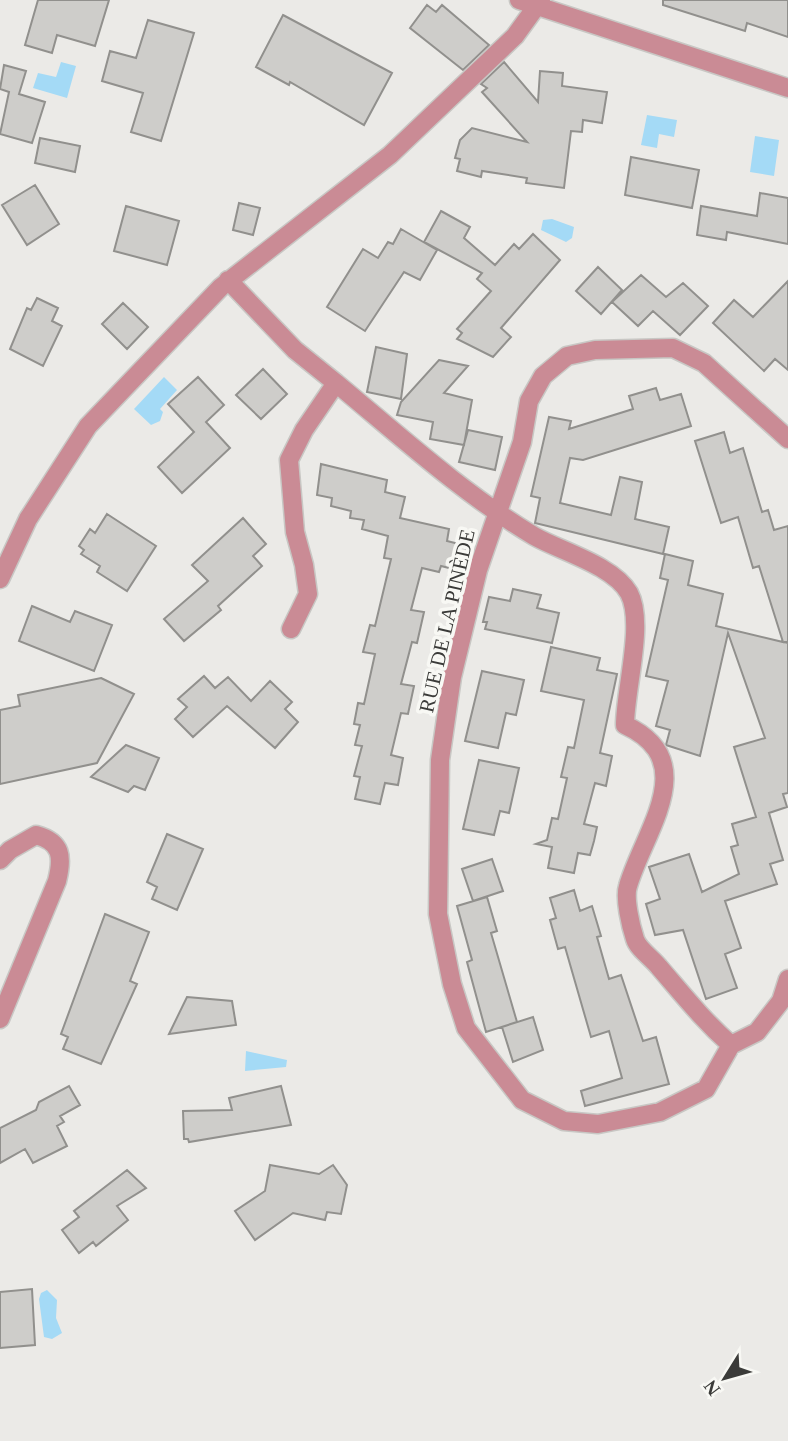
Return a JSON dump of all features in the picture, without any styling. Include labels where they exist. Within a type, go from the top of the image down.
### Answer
[{"type":"street","points":[[519,0],[540,3],[788,88]]},
{"type":"street","points":[[0,579],[28,519],[88,426],[228,280],[390,155],[515,36],[540,3]]},
{"type":"street","name":"RUE DE LA PINÈDE","points":[[228,280],[295,350],[496,513],[545,542],[587,558],[628,591],[635,610],[625,725],[640,732],[655,750],[667,773],[662,804],[627,889],[635,941],[697,1014],[731,1045]]},
{"type":"street","name":"RUE DE LA PINÈDE","points":[[788,439],[704,363],[673,348],[595,350],[566,356],[543,376],[529,401],[522,442],[478,570],[452,677],[440,760],[438,914],[452,984],[466,1028],[522,1100],[564,1121],[598,1124],[660,1112],[706,1089],[731,1045],[757,1032],[781,1000],[788,979]]},
{"type":"street","points":[[291,629],[308,594],[295,532],[289,460],[304,430],[336,383]]},
{"type":"street","points":[[0,860],[10,850],[36,835],[49,839],[59,847],[62,861],[57,881],[0,1019]]},
{"type":"water","points":[[61,62],[76,66],[67,98],[33,88],[38,73],[56,77]]},
{"type":"water","points":[[647,115],[677,120],[674,137],[659,134],[657,148],[641,145]]},
{"type":"water","points":[[755,136],[779,140],[774,176],[750,172]]},
{"type":"water","points":[[552,219],[574,227],[572,238],[566,242],[541,230],[543,220]]},
{"type":"water","points":[[164,377],[177,390],[160,409],[163,412],[160,421],[151,425],[134,409]]},
{"type":"water","points":[[246,1051],[287,1060],[286,1067],[245,1071]]},
{"type":"water","points":[[47,1290],[57,1300],[56,1318],[62,1333],[52,1339],[44,1337],[39,1299],[41,1293]]},
{"type":"building","points":[[38,0],[109,0],[95,46],[57,35],[52,53],[25,45]]},
{"type":"building","points":[[663,0],[788,0],[788,37],[747,23],[745,31],[663,5]]},
{"type":"building","points":[[427,5],[436,12],[442,5],[489,45],[463,70],[410,28]]},
{"type":"building","points":[[283,15],[392,73],[364,125],[290,82],[289,85],[256,67]]},
{"type":"building","points":[[148,20],[194,33],[161,141],[131,132],[143,93],[102,81],[110,51],[136,58]]},
{"type":"building","points":[[504,62],[538,102],[540,71],[563,73],[562,86],[607,92],[602,123],[583,120],[582,132],[571,131],[564,188],[526,183],[527,178],[482,171],[481,177],[457,171],[460,159],[455,158],[460,140],[472,128],[527,142],[482,92],[487,88],[481,84]]},
{"type":"building","points":[[4,65],[26,71],[19,94],[45,102],[32,143],[0,134],[9,92],[0,89]]},
{"type":"building","points":[[40,138],[80,146],[75,172],[35,163]]},
{"type":"building","points":[[631,157],[699,170],[692,208],[625,195]]},
{"type":"building","points":[[35,185],[59,224],[27,245],[2,205]]},
{"type":"building","points":[[760,193],[788,198],[788,244],[727,232],[726,240],[697,235],[701,206],[757,216]]},
{"type":"building","points":[[239,203],[260,208],[253,235],[233,230]]},
{"type":"building","points":[[126,206],[179,221],[167,265],[114,251]]},
{"type":"building","points":[[441,211],[470,227],[464,238],[495,265],[514,244],[519,249],[533,234],[560,260],[501,328],[511,337],[493,357],[457,339],[462,333],[457,329],[491,291],[477,279],[482,273],[424,242]]},
{"type":"building","points":[[401,229],[437,250],[420,280],[404,272],[365,331],[327,307],[363,249],[378,258],[388,242],[393,244]]},
{"type":"building","points":[[598,267],[622,290],[601,314],[576,291]]},
{"type":"building","points":[[641,275],[666,297],[683,283],[708,306],[680,335],[653,311],[638,326],[612,302]]},
{"type":"building","points":[[788,281],[788,370],[775,359],[764,371],[713,323],[734,300],[753,317]]},
{"type":"building","points":[[37,298],[58,308],[52,321],[62,326],[43,366],[10,349],[27,308],[31,310]]},
{"type":"building","points":[[123,303],[148,327],[127,349],[102,324]]},
{"type":"building","points":[[376,347],[407,354],[401,399],[367,392]]},
{"type":"building","points":[[439,360],[468,366],[444,393],[472,400],[464,445],[430,439],[433,422],[397,415],[401,402]]},
{"type":"building","points":[[263,369],[287,394],[261,419],[236,395]]},
{"type":"building","points":[[198,377],[224,405],[206,422],[230,448],[182,493],[158,467],[194,432],[168,404]]},
{"type":"building","points":[[656,388],[660,400],[681,394],[691,426],[583,460],[570,458],[560,503],[611,515],[620,477],[642,482],[635,519],[669,527],[663,554],[535,523],[540,498],[531,496],[549,417],[571,421],[569,429],[633,409],[629,396]]},
{"type":"building","points":[[468,430],[502,437],[495,470],[459,462]]},
{"type":"building","points":[[724,432],[730,453],[743,448],[762,512],[768,510],[774,530],[788,526],[788,642],[784,642],[788,643],[788,793],[783,794],[787,807],[769,813],[783,860],[770,864],[777,884],[725,901],[741,948],[725,954],[737,988],[706,999],[683,930],[655,935],[646,904],[660,899],[649,867],[689,854],[702,892],[739,874],[731,847],[738,845],[732,824],[756,817],[734,747],[765,738],[728,633],[700,756],[666,745],[670,730],[656,726],[668,681],[646,676],[668,580],[660,578],[665,554],[693,561],[688,585],[723,594],[716,626],[783,642],[759,566],[753,568],[738,517],[721,523],[695,441]]},
{"type":"building","points":[[321,464],[387,480],[385,492],[405,497],[400,518],[449,529],[447,541],[467,546],[461,571],[441,566],[439,572],[422,568],[411,610],[424,612],[417,643],[412,642],[401,684],[414,686],[408,714],[401,713],[391,755],[403,758],[398,785],[385,783],[380,804],[355,799],[360,777],[354,776],[362,746],[355,745],[360,725],[354,724],[358,703],[364,704],[375,654],[363,652],[370,625],[375,626],[391,559],[384,558],[388,536],[362,529],[364,520],[350,518],[351,511],[331,506],[332,498],[317,495]]},
{"type":"building","points":[[107,514],[156,546],[127,591],[97,572],[100,566],[81,554],[84,550],[79,546],[90,529],[95,533]]},
{"type":"building","points":[[243,518],[266,544],[253,556],[262,566],[218,606],[221,610],[184,641],[164,619],[208,581],[192,565]]},
{"type":"building","points":[[513,589],[541,595],[537,608],[559,613],[552,643],[485,629],[487,622],[483,622],[489,597],[510,601]]},
{"type":"building","points":[[32,606],[70,622],[75,611],[112,625],[94,671],[19,641]]},
{"type":"building","points":[[551,647],[600,658],[597,670],[617,674],[600,753],[612,756],[606,786],[595,783],[584,824],[597,827],[594,841],[590,855],[578,853],[574,873],[548,868],[552,847],[536,844],[547,840],[552,818],[558,819],[567,778],[561,777],[568,747],[574,748],[584,700],[541,691]]},
{"type":"building","points":[[482,671],[524,680],[516,715],[506,713],[498,748],[465,741]]},
{"type":"building","points":[[204,676],[215,688],[228,677],[251,701],[270,681],[292,702],[285,709],[298,722],[275,748],[227,706],[193,737],[175,719],[187,707],[178,699]]},
{"type":"building","points":[[101,678],[134,694],[97,763],[0,784],[0,710],[20,706],[18,695]]},
{"type":"building","points":[[126,745],[159,758],[145,790],[134,786],[128,792],[91,777]]},
{"type":"building","points":[[479,760],[519,768],[509,813],[500,811],[494,835],[463,829]]},
{"type":"building","points":[[167,834],[203,849],[177,910],[152,899],[157,887],[147,882]]},
{"type":"building","points":[[492,859],[503,891],[473,901],[462,869]]},
{"type":"building","points":[[574,890],[580,911],[592,906],[601,936],[597,937],[609,979],[621,975],[643,1041],[656,1037],[669,1084],[585,1106],[581,1091],[622,1078],[609,1031],[591,1037],[565,947],[558,949],[550,920],[556,918],[550,898]]},
{"type":"building","points":[[487,897],[497,931],[491,933],[517,1022],[486,1032],[467,962],[472,960],[457,906]]},
{"type":"building","points":[[105,914],[149,932],[130,981],[137,984],[101,1064],[63,1049],[68,1037],[61,1034]]},
{"type":"building","points":[[187,997],[232,1001],[236,1025],[169,1034]]},
{"type":"building","points":[[533,1017],[543,1050],[513,1062],[502,1027]]},
{"type":"building","points":[[69,1086],[80,1105],[60,1116],[64,1122],[57,1126],[67,1146],[33,1163],[25,1149],[0,1163],[0,1128],[36,1110],[39,1102]]},
{"type":"building","points":[[281,1086],[291,1125],[189,1142],[184,1139],[183,1111],[232,1110],[229,1098]]},
{"type":"building","points":[[270,1165],[319,1174],[333,1165],[347,1185],[341,1214],[327,1212],[325,1220],[293,1213],[255,1240],[235,1211],[265,1191]]},
{"type":"building","points":[[127,1170],[146,1188],[117,1206],[128,1220],[96,1246],[93,1242],[79,1253],[62,1230],[79,1217],[74,1211]]},
{"type":"building","points":[[32,1289],[35,1345],[0,1348],[0,1292]]}]
